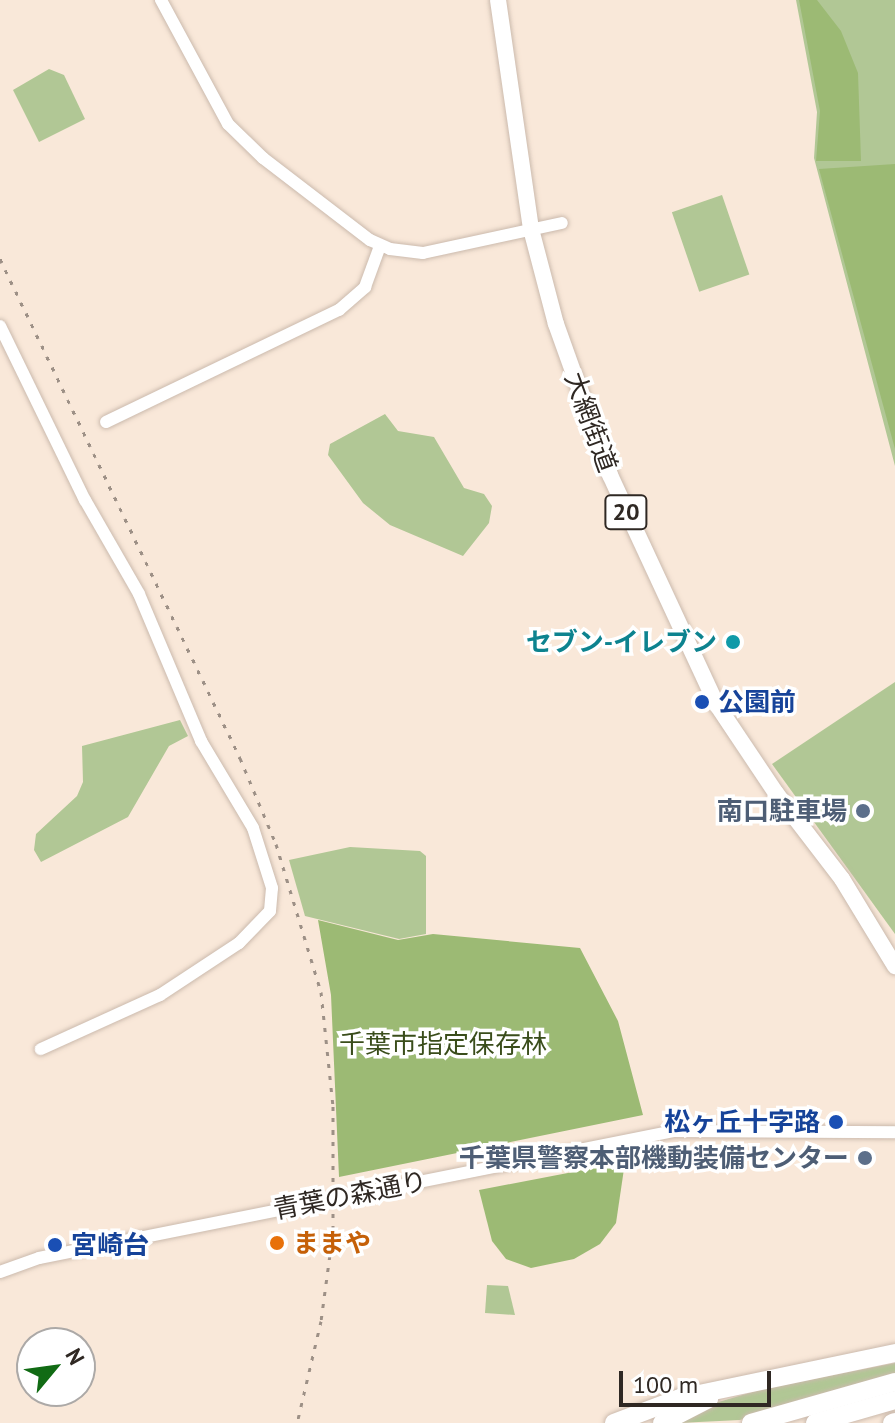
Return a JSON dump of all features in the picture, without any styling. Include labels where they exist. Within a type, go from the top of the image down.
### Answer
[{"type":"highway","points":[[614,1423],[680,1398],[744,1382],[895,1353]]},
{"type":"highway","points":[[662,1423],[744,1382]]},
{"type":"highway","points":[[751,1423],[895,1382]]},
{"type":"highway","points":[[815,1423],[895,1400]]},
{"type":"main road","name":"大網街道","points":[[498,0],[531,229],[589,423],[690,654],[742,744],[842,879],[895,966]]},
{"type":"street","points":[[161,0],[209,95],[238,136],[380,246],[423,253],[562,223]]},
{"type":"street","points":[[106,422],[339,310],[365,287],[380,246]]},
{"type":"street","points":[[0,326],[85,500],[139,594],[201,741],[253,828],[272,888],[270,911],[239,943],[134,1009],[41,1049]]},
{"type":"street","name":"青葉の森通り","points":[[0,1272],[39,1258],[674,1131],[895,1132]]},
{"type":"green space","points":[[796,0],[895,0],[895,466],[814,158],[817,112]]},
{"type":"green space","points":[[799,0],[817,0],[841,31],[858,73],[861,161],[816,161],[820,111]]},
{"type":"green space","points":[[49,69],[64,75],[85,119],[39,142],[13,90]]},
{"type":"green space","points":[[895,164],[895,449],[819,169]]},
{"type":"green space","points":[[722,195],[749,274],[699,292],[672,212]]},
{"type":"green space","points":[[385,414],[398,431],[434,437],[464,488],[484,494],[492,506],[489,523],[463,556],[390,525],[363,503],[328,455],[330,444]]},
{"type":"green space","name":"南口駐車場","points":[[895,682],[895,934],[772,764]]},
{"type":"green space","points":[[180,720],[188,736],[169,746],[128,817],[41,862],[34,850],[36,834],[77,796],[83,782],[82,746]]},
{"type":"green space","points":[[350,847],[420,851],[426,856],[426,934],[399,939],[305,916],[289,860]]},
{"type":"green space","name":"千葉市指定保存林","points":[[318,920],[398,940],[433,934],[580,948],[618,1021],[643,1115],[339,1177],[331,995]]},
{"type":"green space","points":[[625,1162],[616,1223],[600,1244],[574,1259],[531,1268],[506,1259],[492,1241],[479,1190]]},
{"type":"green space","points":[[487,1285],[508,1286],[515,1315],[485,1313]]},
{"type":"green space","points":[[895,1363],[895,1374],[740,1420],[678,1423],[715,1403],[767,1388]]},
{"type":"railway","points":[[0,259],[240,758],[276,844],[321,992],[333,1106],[333,1232],[321,1321],[297,1423]]},
{"type":"place","name":"セブン-イレブン","points":[[733,642]]},
{"type":"place","name":"公園前","points":[[702,702]]},
{"type":"place","name":"南口駐車場","points":[[863,811]]},
{"type":"place","name":"松ヶ丘十字路","points":[[836,1122]]},
{"type":"place","name":"千葉県警察本部機動装備センター","points":[[865,1158]]},
{"type":"place","name":"ままや","points":[[277,1243]]},
{"type":"place","name":"宮崎台","points":[[55,1245]]}]
